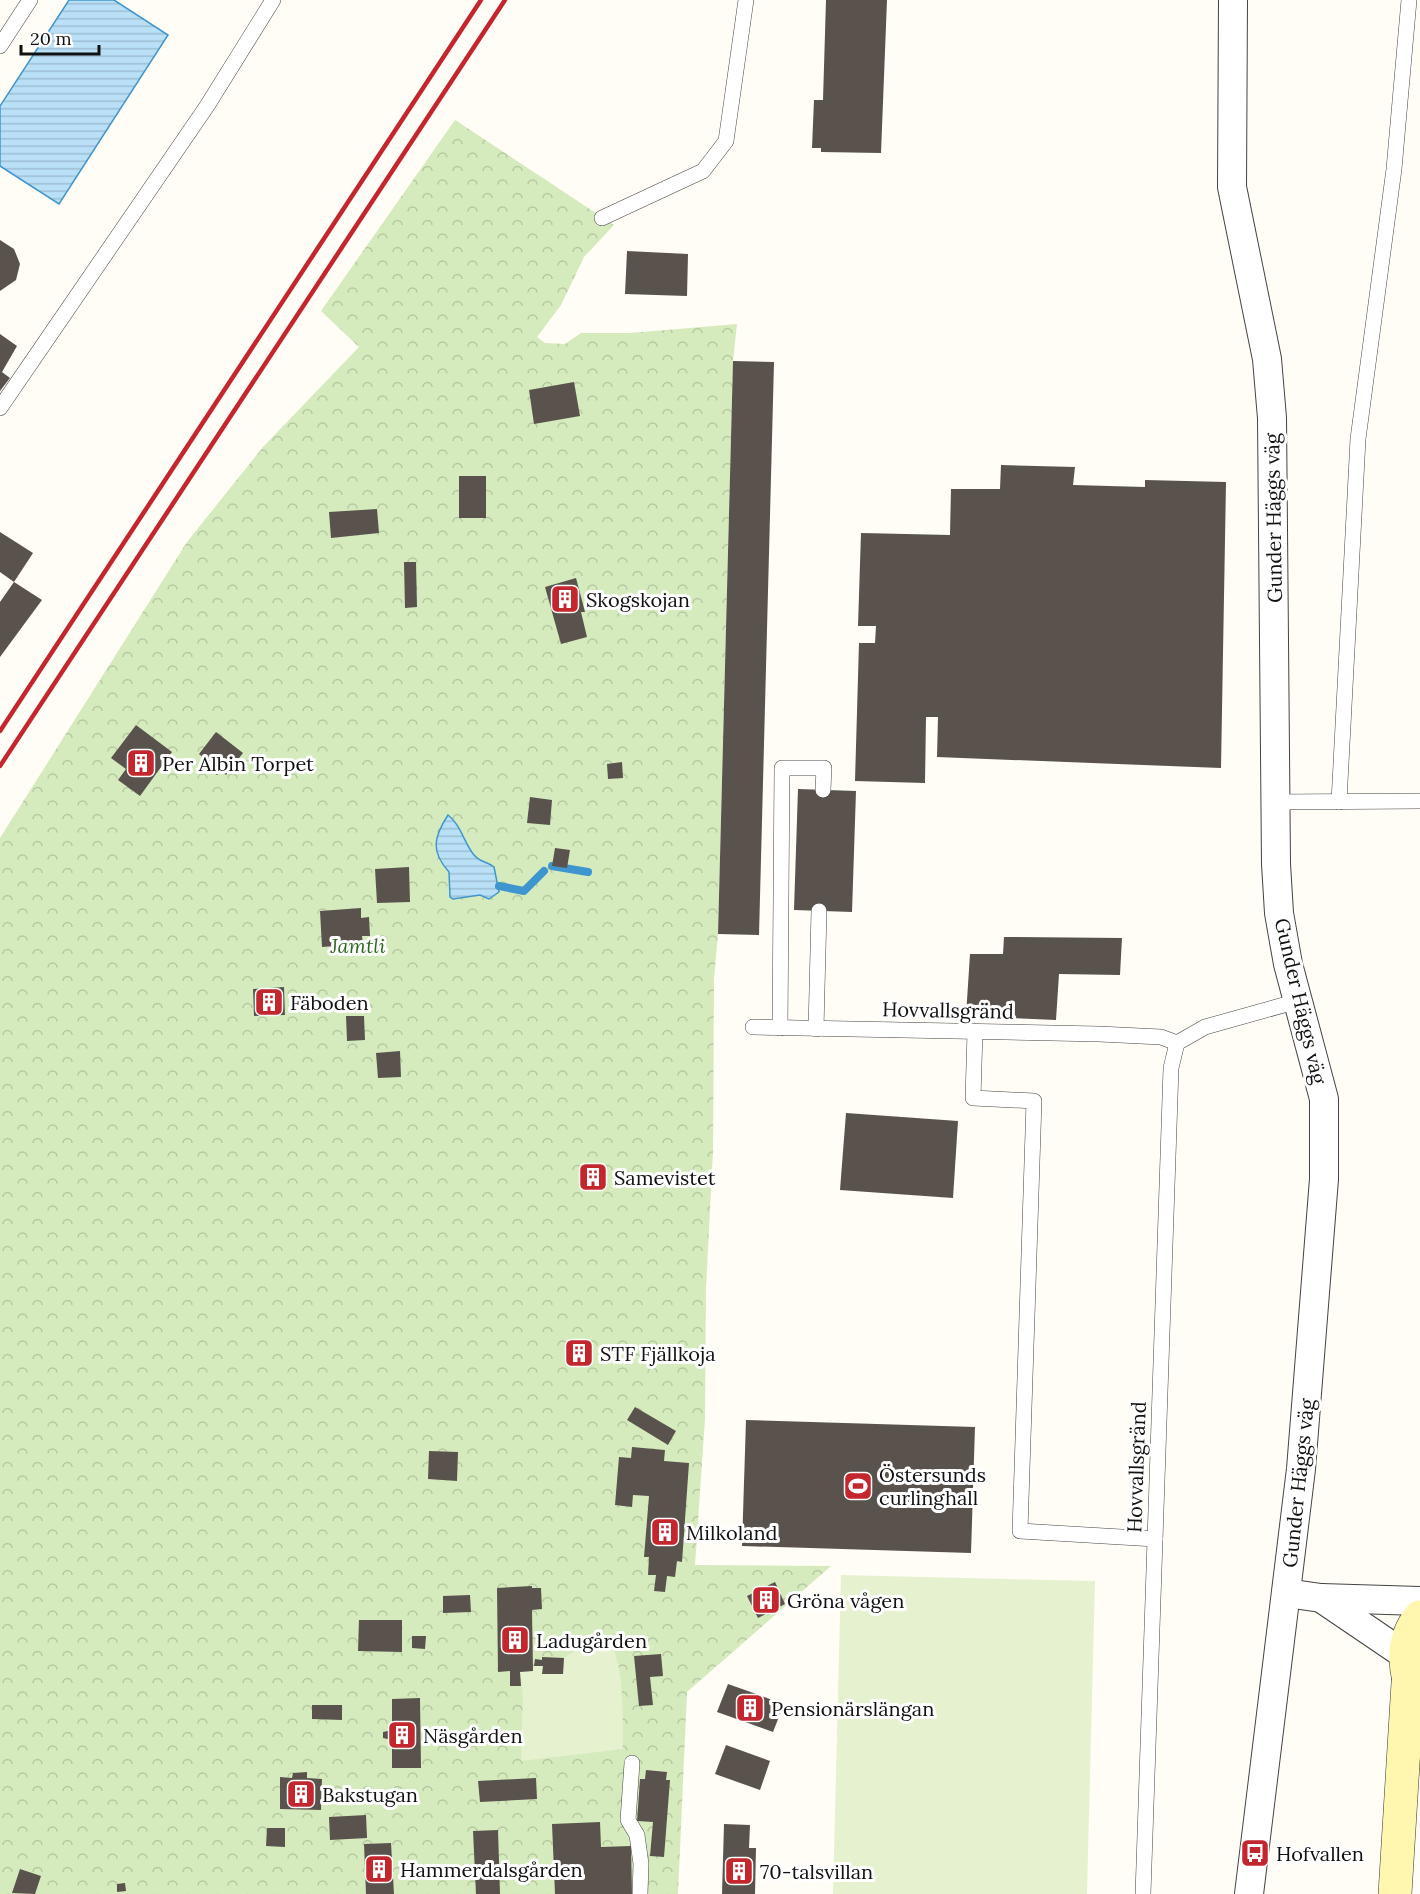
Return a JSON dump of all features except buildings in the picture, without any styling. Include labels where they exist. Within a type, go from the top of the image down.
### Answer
[{"type":"main road","points":[[1395,1894],[1414,1625],[1420,1617]]},
{"type":"main road","points":[[1410,1894],[1420,1852]]},
{"type":"street","name":"Gunder Häggs väg","points":[[1233,0],[1233,187],[1267,359],[1272,418],[1275,802],[1279,913],[1298,1001],[1324,1099],[1324,1179],[1301,1469],[1249,1894]]},
{"type":"street","points":[[1286,1593],[1321,1598],[1420,1600]]},
{"type":"street","points":[[1321,1598],[1411,1681]]},
{"type":"lane","points":[[0,46],[30,0]]},
{"type":"lane","points":[[0,408],[207,106],[273,0]]},
{"type":"lane","points":[[602,218],[703,171],[726,141],[746,0]]},
{"type":"lane","points":[[1339,802],[1358,439],[1394,169],[1409,0]]},
{"type":"lane","points":[[780,1028],[782,768],[824,768],[823,790]]},
{"type":"lane","points":[[1275,802],[1420,801]]},
{"type":"lane","points":[[816,1029],[819,911]]},
{"type":"lane","points":[[1177,1043],[1205,1027],[1298,1001]]},
{"type":"lane","name":"Hovvallsgränd","points":[[753,1027],[1151,1037],[1177,1043],[1171,1068],[1143,1894]]},
{"type":"lane","points":[[975,1032],[973,1098],[1034,1101],[1020,1531],[1155,1539]]},
{"type":"lane","points":[[632,1763],[628,1820],[637,1835],[641,1864],[640,1894]]},
{"type":"green space","name":"Jamtli","points":[[455,120],[614,225],[584,257],[561,305],[537,337],[545,343],[565,344],[581,333],[630,333],[737,324],[733,361],[718,934],[714,979],[713,1151],[706,1288],[705,1419],[695,1565],[831,1566],[687,1692],[678,1894],[0,1894],[0,838],[187,542],[263,447],[359,347],[321,311]]},
{"type":"green space","points":[[841,1575],[1095,1581],[1087,1894],[833,1894]]},
{"type":"green space","points":[[602,1633],[610,1642],[616,1655],[619,1670],[623,1704],[623,1749],[521,1761],[523,1697],[520,1672],[532,1671],[534,1666],[543,1666],[543,1674],[563,1674],[564,1658]]},
{"type":"water","points":[[69,0],[114,0],[168,35],[59,204],[0,166],[0,106]]},
{"type":"water","points":[[448,815],[456,824],[474,855],[494,867],[499,892],[489,899],[480,895],[453,899],[450,897],[449,872],[439,858],[436,845],[439,831]]},
{"type":"waterway","points":[[552,866],[588,872]]},
{"type":"waterway","points":[[499,886],[524,891],[544,871]]},
{"type":"railway","points":[[0,731],[481,0]]},
{"type":"railway","points":[[0,766],[505,0]]},
{"type":"place","name":"Skogskojan","points":[[565,599]]},
{"type":"place","name":"Per Albin Torpet","points":[[141,763]]},
{"type":"place","name":"Fäboden","points":[[269,1002]]},
{"type":"place","name":"Samevistet","points":[[593,1177]]},
{"type":"place","name":"STF Fjällkoja","points":[[579,1353]]},
{"type":"place","name":"Östersunds curlinghall","points":[[858,1486]]},
{"type":"place","name":"Milkoland","points":[[665,1532]]},
{"type":"place","name":"Gröna vågen","points":[[766,1600]]},
{"type":"place","name":"Ladugården","points":[[515,1640]]},
{"type":"place","name":"Pensionärslängan","points":[[750,1708]]},
{"type":"place","name":"Näsgården","points":[[402,1735]]},
{"type":"place","name":"Bakstugan","points":[[301,1794]]},
{"type":"place","name":"Hofvallen","points":[[1255,1853]]},
{"type":"place","name":"Hammerdalsgården","points":[[379,1869]]},
{"type":"place","name":"70-talsvillan","points":[[739,1871]]}]
